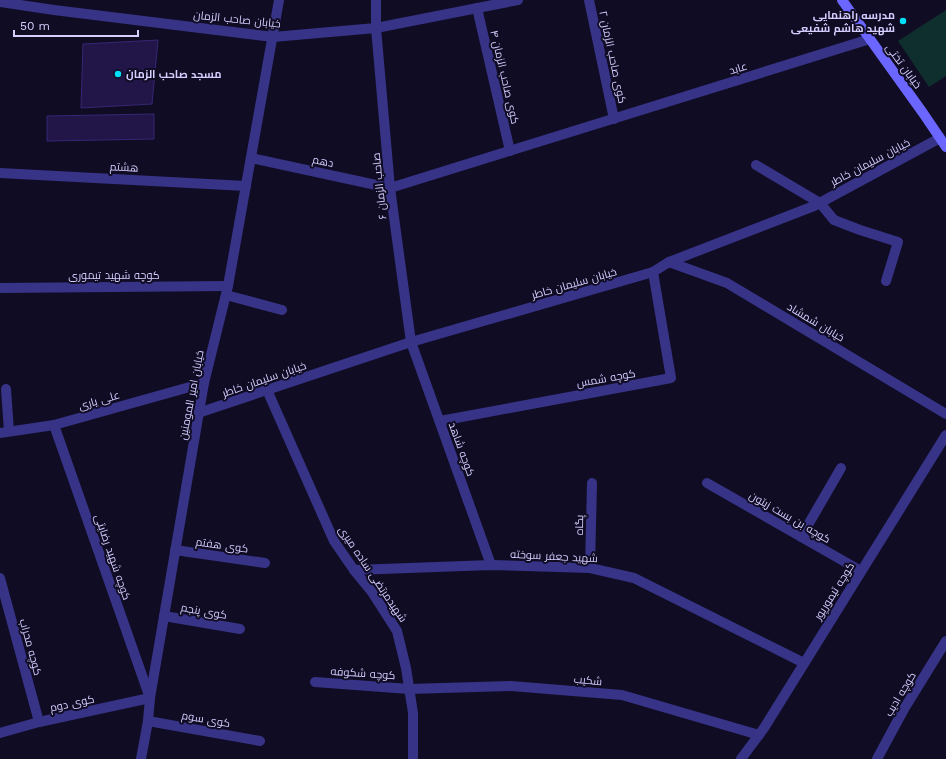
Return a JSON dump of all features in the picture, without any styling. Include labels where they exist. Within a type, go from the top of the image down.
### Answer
[{"type":"main road","name":"خیابان تختی","points":[[842,0],[943,142]]},
{"type":"street","name":"خیابان امیر المومنین","points":[[141,759],[198,413],[227,290],[279,0]]},
{"type":"street","name":"صاحب الزمان ۶","points":[[376,0],[376,28],[390,188],[411,342]]},
{"type":"street","name":"خیابان صاحب الزمان","points":[[0,2],[273,37],[376,28],[477,8],[499,2],[518,0]]},
{"type":"street","name":"کوی صاحب الزمان ۲","points":[[589,0],[614,119]]},
{"type":"street","name":"کوی صاحب الزمان ۴","points":[[477,8],[510,151]]},
{"type":"street","name":"عابد","points":[[390,188],[870,39]]},
{"type":"street","name":"خیابان سلیمان خاطر","points":[[198,413],[411,342],[653,272],[669,262],[807,209],[943,142]]},
{"type":"street","name":"دهم","points":[[251,158],[390,188]]},
{"type":"street","points":[[756,165],[820,202],[834,220],[898,242],[886,281]]},
{"type":"street","name":"هشتم","points":[[0,173],[246,186]]},
{"type":"street","name":"خیابان شمشاد","points":[[669,262],[727,283],[946,414]]},
{"type":"street","name":"کوچه شمس","points":[[440,421],[671,378],[653,272]]},
{"type":"street","name":"کوچه شهید تیموری","points":[[0,288],[227,290],[282,310]]},
{"type":"street","name":"کوچه شاهد","points":[[411,342],[491,564]]},
{"type":"street","name":"علی یاری","points":[[5,432],[54,425],[204,383]]},
{"type":"street","points":[[5,432],[6,389]]},
{"type":"street","name":"شهیدمرتضی ساده میری","points":[[268,390],[334,540],[398,631],[406,668],[413,713],[413,759]]},
{"type":"street","name":"کوچه شهید رضایتی","points":[[54,425],[150,698]]},
{"type":"street","name":"کوچه تیمورپور","points":[[741,759],[764,728],[946,435]]},
{"type":"street","points":[[801,537],[841,468]]},
{"type":"street","name":"پگاه","points":[[590,568],[592,482]]},
{"type":"street","name":"کوچه بن بست زیتون","points":[[707,483],[861,571]]},
{"type":"street","name":"کوی هفتم","points":[[175,550],[265,563]]},
{"type":"street","name":"شهید جعفر سوخته","points":[[354,570],[491,564],[590,568],[634,578],[804,663]]},
{"type":"street","name":"کوچه محراب","points":[[0,578],[39,722]]},
{"type":"street","name":"کوی پنجم","points":[[164,616],[240,629]]},
{"type":"street","name":"کوچه ادیب","points":[[877,759],[904,709],[946,641]]},
{"type":"street","name":"کوچه شکوفه","points":[[315,682],[409,689]]},
{"type":"street","name":"شکیب","points":[[409,689],[511,686],[622,695],[759,735]]},
{"type":"street","name":"کوی دوم","points":[[0,733],[39,722],[150,698]]},
{"type":"street","name":"کوی سوم","points":[[148,721],[260,741]]},
{"type":"green space","points":[[946,10],[946,76],[929,87],[898,41]]},
{"type":"building","name":"مسجد صاحب الزمان","points":[[158,40],[152,104],[81,108],[83,44]]},
{"type":"building","points":[[154,114],[154,139],[47,141],[47,116]]},
{"type":"place","name":"مدرسه راهنمایی شهید هاشم شفیعی","points":[[903,21]]},
{"type":"place","name":"مسجد صاحب الزمان","points":[[118,74]]}]
